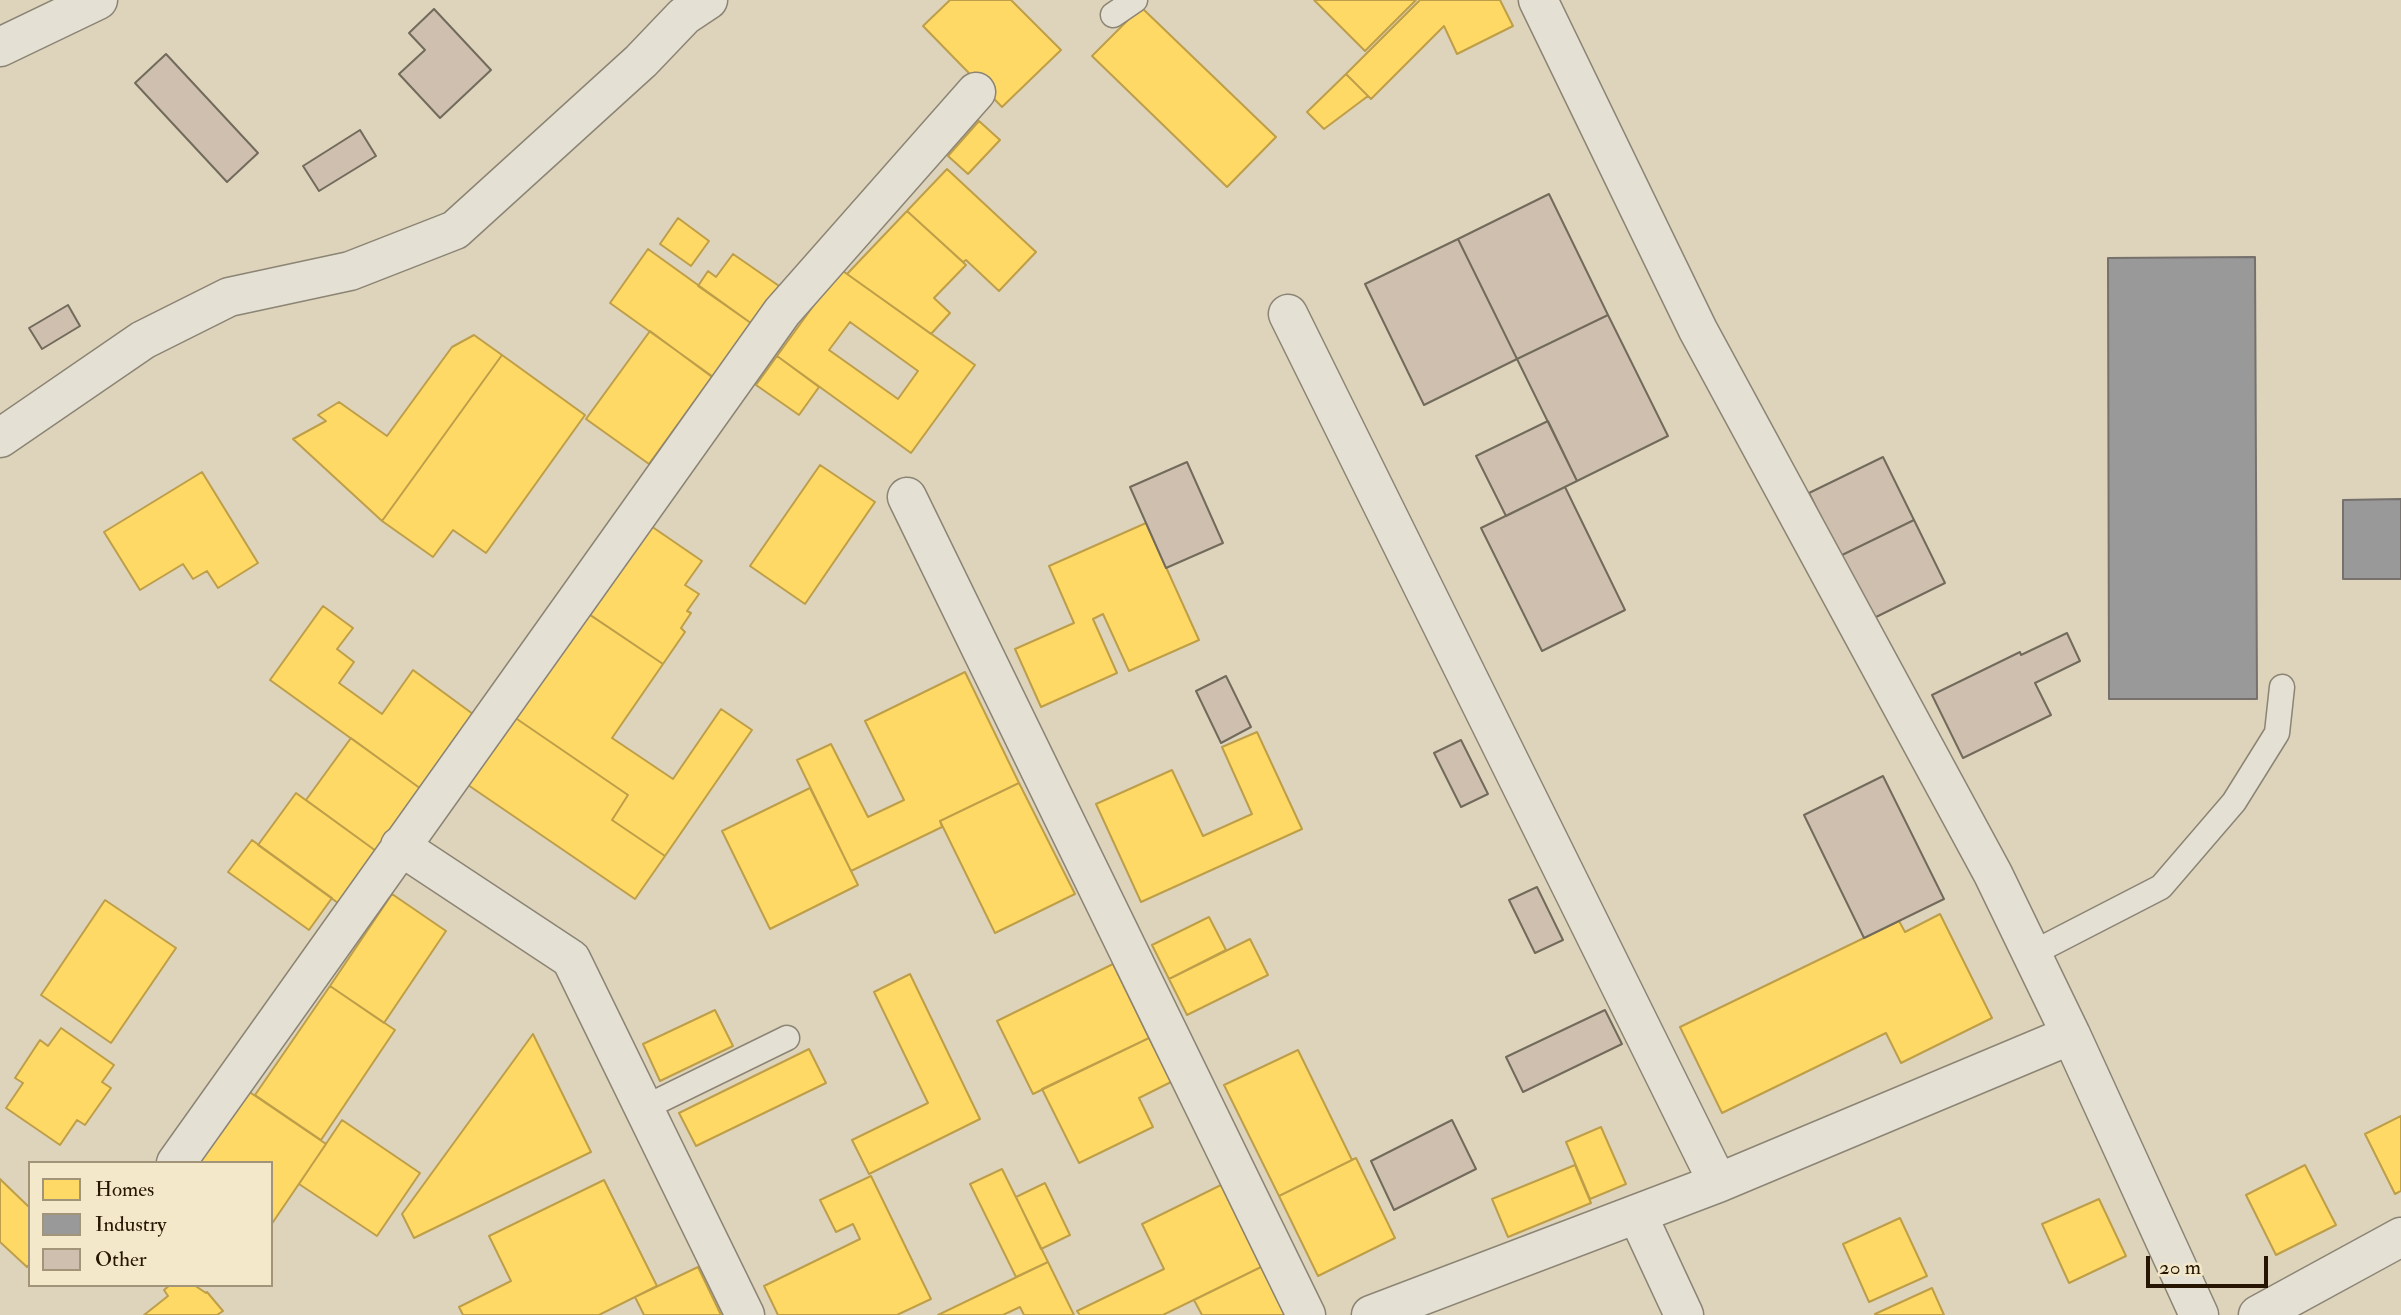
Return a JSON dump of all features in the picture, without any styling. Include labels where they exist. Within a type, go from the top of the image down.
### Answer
[{"type":"street","points":[[0,47],[98,0]]},
{"type":"street","points":[[0,438],[143,340],[229,297],[350,271],[455,230],[641,61],[684,16],[708,0]]},
{"type":"street","points":[[1538,0],[1698,330],[1993,874],[2071,1035],[2199,1315]]},
{"type":"street","points":[[177,1161],[782,312],[976,92]]},
{"type":"street","points":[[1288,314],[1718,1183]]},
{"type":"street","points":[[907,497],[1306,1315]]},
{"type":"street","points":[[400,846],[571,959],[745,1315]]},
{"type":"street","points":[[1371,1315],[1718,1183],[2071,1035]]},
{"type":"street","points":[[1637,1214],[1684,1315]]},
{"type":"street","points":[[2258,1315],[2401,1237]]},
{"type":"lane","points":[[1113,15],[1135,0]]},
{"type":"lane","points":[[2031,954],[2161,887],[2234,802],[2277,733],[2282,687]]},
{"type":"lane","points":[[644,1108],[787,1038]]},
{"type":"building: Homes","points":[[950,0],[1011,0],[1061,50],[1002,107],[923,26]]},
{"type":"building: Homes","points":[[1314,0],[1416,0],[1365,51]]},
{"type":"building: Homes","points":[[1420,0],[1500,0],[1513,26],[1457,54],[1444,26],[1371,99],[1346,74]]},
{"type":"building: Homes","points":[[1141,7],[1276,137],[1227,187],[1092,56]]},
{"type":"building: Homes","points":[[1346,74],[1368,96],[1324,129],[1307,112]]},
{"type":"building: Homes","points":[[979,121],[1000,140],[968,174],[948,156]]},
{"type":"building: Homes","points":[[947,169],[1036,252],[999,291],[907,211]]},
{"type":"building: Homes","points":[[907,211],[966,265],[934,298],[950,313],[931,334],[847,274]]},
{"type":"building: Homes","points":[[678,218],[709,241],[691,266],[660,244]]},
{"type":"building: Homes","points":[[648,249],[755,326],[716,379],[610,303]]},
{"type":"building: Homes","points":[[733,254],[782,288],[755,326],[698,286],[708,271],[716,277]]},
{"type":"building: Homes","points":[[840,269],[975,365],[911,453],[777,356]],"holes":[[[850,322],[918,371],[898,399],[829,350]]]},
{"type":"building: Homes","points":[[650,331],[712,377],[649,464],[586,419]]},
{"type":"building: Homes","points":[[474,335],[502,355],[382,521],[293,439],[326,421],[318,415],[339,402],[387,436],[452,347]]},
{"type":"building: Homes","points":[[502,355],[585,415],[486,553],[453,530],[433,557],[382,521]]},
{"type":"building: Homes","points":[[777,356],[819,387],[799,415],[756,385]]},
{"type":"building: Homes","points":[[820,465],[875,502],[805,604],[750,566]]},
{"type":"building: Homes","points":[[202,472],[258,563],[218,588],[207,571],[193,579],[183,564],[140,590],[104,532]]},
{"type":"building: Homes","points":[[1146,523],[1199,640],[1129,671],[1103,614],[1093,619],[1117,673],[1041,707],[1015,649],[1074,623],[1049,566]]},
{"type":"building: Homes","points":[[651,526],[702,561],[685,585],[699,594],[687,611],[691,613],[681,628],[685,632],[663,664],[590,615]]},
{"type":"building: Homes","points":[[323,606],[353,628],[337,649],[354,662],[339,683],[382,714],[413,670],[477,717],[424,791],[270,680]]},
{"type":"building: Homes","points":[[586,612],[663,664],[612,738],[673,779],[721,709],[752,730],[665,856],[612,820],[628,795],[514,717]]},
{"type":"building: Homes","points":[[965,672],[1019,783],[940,821],[942,827],[851,871],[797,760],[831,744],[868,817],[904,800],[865,721]]},
{"type":"building: Homes","points":[[514,717],[628,795],[612,820],[665,856],[635,899],[468,785]]},
{"type":"building: Homes","points":[[1257,732],[1302,829],[1141,902],[1096,804],[1172,770],[1203,836],[1252,814],[1222,747]]},
{"type":"building: Homes","points":[[351,738],[421,789],[376,851],[306,800]]},
{"type":"building: Homes","points":[[1019,783],[1075,894],[995,933],[940,821]]},
{"type":"building: Homes","points":[[810,788],[858,885],[770,929],[722,831]]},
{"type":"building: Homes","points":[[296,793],[376,851],[338,903],[258,845]]},
{"type":"building: Homes","points":[[252,840],[332,898],[309,930],[228,872]]},
{"type":"building: Homes","points":[[392,894],[446,931],[384,1023],[330,986]]},
{"type":"building: Homes","points":[[105,900],[176,948],[111,1043],[41,995]]},
{"type":"building: Homes","points":[[1940,914],[1992,1018],[1901,1063],[1886,1033],[1722,1113],[1680,1027],[1899,921],[1905,932]]},
{"type":"building: Homes","points":[[1209,917],[1226,950],[1169,979],[1152,945]]},
{"type":"building: Homes","points":[[1250,939],[1268,975],[1187,1015],[1169,979]]},
{"type":"building: Homes","points":[[1113,964],[1149,1038],[1033,1094],[997,1021]]},
{"type":"building: Homes","points":[[910,974],[980,1119],[869,1174],[852,1140],[928,1103],[874,992]]},
{"type":"building: Homes","points":[[330,986],[395,1030],[321,1140],[255,1095]]},
{"type":"building: Homes","points":[[715,1010],[733,1046],[660,1081],[643,1044]]},
{"type":"building: Homes","points":[[61,1028],[114,1065],[102,1082],[111,1088],[85,1125],[77,1120],[60,1145],[6,1108],[23,1083],[15,1078],[40,1040],[48,1046]]},
{"type":"building: Homes","points":[[533,1034],[591,1152],[414,1238],[402,1214]]},
{"type":"building: Homes","points":[[1149,1038],[1171,1082],[1139,1098],[1153,1127],[1079,1163],[1042,1089]]},
{"type":"building: Homes","points":[[809,1049],[826,1083],[696,1146],[679,1113]]},
{"type":"building: Homes","points":[[1298,1050],[1352,1160],[1279,1196],[1224,1085]]},
{"type":"building: Homes","points":[[248,1091],[326,1144],[273,1222],[273,1161],[200,1161]]},
{"type":"building: Homes","points":[[2401,1116],[2401,1191],[2395,1194],[2365,1134]]},
{"type":"building: Homes","points":[[342,1120],[420,1173],[377,1236],[299,1184]]},
{"type":"building: Homes","points":[[1601,1127],[1626,1184],[1590,1199],[1566,1142]]},
{"type":"building: Homes","points":[[1356,1158],[1395,1238],[1318,1276],[1279,1196]]},
{"type":"building: Homes","points":[[1575,1165],[1591,1203],[1508,1237],[1492,1199]]},
{"type":"building: Homes","points":[[2305,1165],[2336,1225],[2276,1255],[2246,1195]]},
{"type":"building: Homes","points":[[1002,1169],[1048,1262],[1016,1277],[970,1184]]},
{"type":"building: Homes","points":[[871,1176],[931,1299],[897,1315],[778,1315],[764,1286],[860,1239],[853,1224],[836,1232],[820,1200]]},
{"type":"building: Homes","points":[[0,1179],[28,1206],[28,1266],[0,1242]]},
{"type":"building: Homes","points":[[604,1180],[657,1286],[599,1315],[463,1315],[459,1307],[511,1281],[489,1236]]},
{"type":"building: Homes","points":[[1045,1183],[1070,1235],[1041,1249],[1016,1197]]},
{"type":"building: Homes","points":[[1221,1185],[1261,1267],[1163,1315],[1080,1315],[1077,1311],[1164,1269],[1142,1224]]},
{"type":"building: Homes","points":[[2099,1199],[2126,1256],[2069,1283],[2042,1224]]},
{"type":"building: Homes","points":[[1900,1218],[1927,1276],[1869,1302],[1843,1244]]},
{"type":"building: Homes","points":[[1048,1262],[1074,1315],[1024,1315],[1020,1307],[1003,1315],[938,1315]]},
{"type":"building: Homes","points":[[698,1267],[721,1315],[644,1315],[635,1297]]},
{"type":"building: Homes","points":[[1261,1267],[1285,1315],[1202,1315],[1194,1300]]},
{"type":"building: Homes","points":[[168,1287],[197,1287],[207,1292],[223,1311],[217,1315],[144,1315],[168,1296],[164,1290]]},
{"type":"building: Homes","points":[[1932,1288],[1944,1315],[1875,1315],[1875,1314]]},
{"type":"building: Industry","points":[[2255,257],[2257,699],[2109,699],[2108,258]]},
{"type":"building: Industry","points":[[2401,499],[2401,579],[2343,579],[2343,500]]},
{"type":"building: Other","points":[[434,9],[491,70],[440,118],[399,74],[425,50],[409,33]]},
{"type":"building: Other","points":[[166,54],[258,153],[227,182],[135,83]]},
{"type":"building: Other","points":[[360,130],[376,156],[319,191],[303,166]]},
{"type":"building: Other","points":[[1549,194],[1608,315],[1517,359],[1458,239]]},
{"type":"building: Other","points":[[1458,239],[1517,359],[1424,405],[1365,284]]},
{"type":"building: Other","points":[[68,305],[80,326],[42,349],[29,328]]},
{"type":"building: Other","points":[[1608,315],[1668,436],[1577,481],[1517,359]]},
{"type":"building: Other","points":[[1548,421],[1577,481],[1506,516],[1476,456]]},
{"type":"building: Other","points":[[1883,457],[1914,520],[1840,556],[1809,493]]},
{"type":"building: Other","points":[[1187,462],[1223,543],[1166,568],[1130,487]]},
{"type":"building: Other","points":[[1565,487],[1625,610],[1542,651],[1481,528]]},
{"type":"building: Other","points":[[1914,520],[1945,583],[1872,619],[1840,556]]},
{"type":"building: Other","points":[[2067,633],[2080,661],[2035,683],[2051,715],[1963,758],[1932,695],[2020,652],[2021,655]]},
{"type":"building: Other","points":[[1226,676],[1251,727],[1221,743],[1196,691]]},
{"type":"building: Other","points":[[1461,740],[1488,794],[1461,807],[1434,753]]},
{"type":"building: Other","points":[[1883,776],[1944,899],[1864,938],[1804,815]]},
{"type":"building: Other","points":[[1537,887],[1563,940],[1535,953],[1509,900]]},
{"type":"building: Other","points":[[1605,1010],[1622,1044],[1523,1092],[1506,1057]]},
{"type":"building: Other","points":[[1452,1120],[1476,1169],[1394,1210],[1371,1161]]}]
